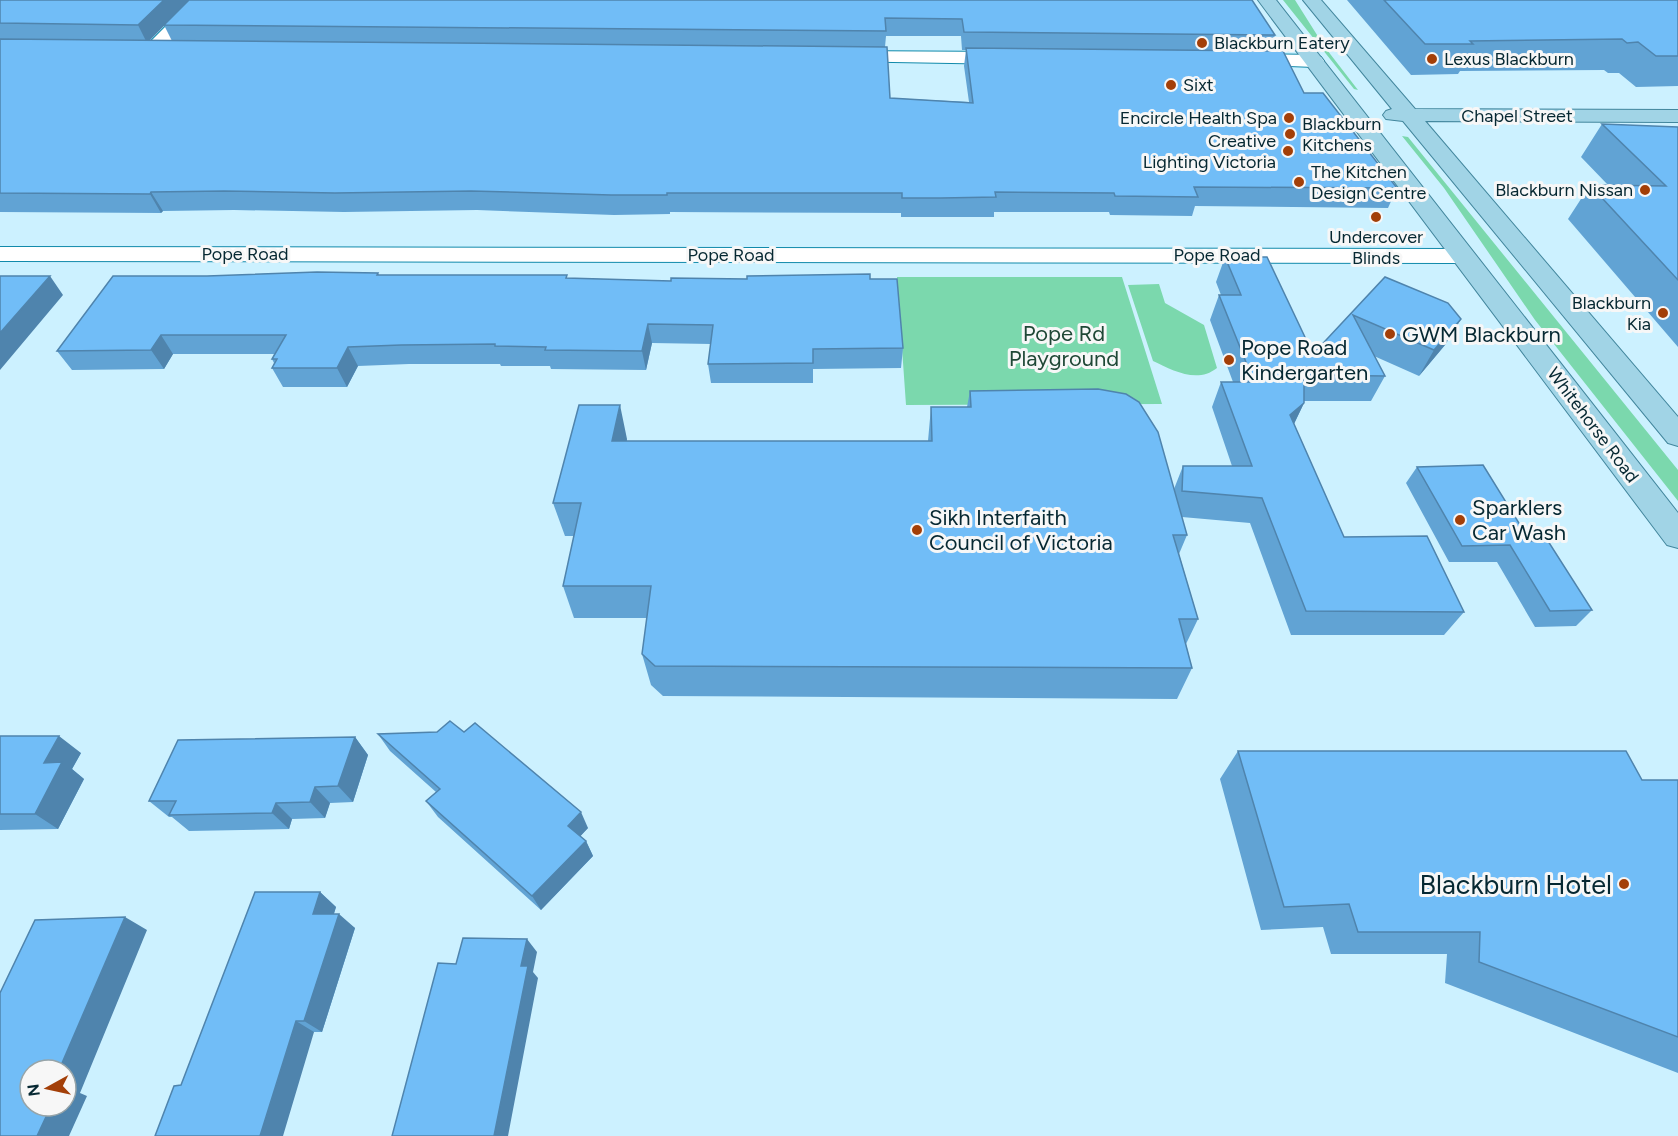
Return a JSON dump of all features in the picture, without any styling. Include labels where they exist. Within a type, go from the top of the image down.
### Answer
[{"type":"main road","name":"Whitehorse Road","points":[[1267,0],[1678,536]]},
{"type":"main road","points":[[1312,0],[1678,436]]},
{"type":"main road","name":"Chapel Street","points":[[1355,115],[1678,116]]},
{"type":"street","points":[[153,50],[202,0]]},
{"type":"street","points":[[129,50],[176,50]]},
{"type":"street","points":[[818,56],[1032,58]]},
{"type":"street","points":[[1230,60],[1314,61]]},
{"type":"street","name":"Pope Road","points":[[0,254],[1463,255]]},
{"type":"green space","points":[[1283,0],[1295,0],[1324,46],[1358,90],[1354,89]]},
{"type":"green space","points":[[1402,136],[1408,137],[1678,470],[1678,501],[1535,320],[1444,188]]},
{"type":"green space","name":"Pope Rd Playground","points":[[897,277],[1122,277],[1162,404],[906,405]]},
{"type":"green space","points":[[1159,284],[1165,303],[1204,325],[1217,368],[1209,373],[1185,374],[1153,361],[1128,285]]},
{"type":"building","points":[[0,0],[164,0],[138,25],[0,23]]},
{"type":"building","points":[[189,0],[1252,0],[1275,35],[964,32],[962,19],[885,18],[886,31],[164,25]]},
{"type":"building","points":[[1384,0],[1678,0],[1678,56],[1656,56],[1638,42],[1627,43],[1622,39],[1470,41],[1473,44],[1425,44]]},
{"type":"building","points":[[0,39],[887,47],[890,98],[973,103],[966,48],[1283,51],[1304,93],[1323,93],[1397,188],[1194,187],[1198,197],[1115,196],[1114,193],[995,192],[996,197],[941,198],[902,198],[902,193],[611,195],[471,191],[335,193],[224,191],[151,192],[150,194],[0,193]]},
{"type":"building","points":[[1602,124],[1678,127],[1678,280],[1590,185],[1666,186]]},
{"type":"building","points":[[1225,257],[1267,257],[1313,354],[1385,277],[1448,303],[1461,319],[1434,350],[1353,315],[1385,376],[1304,375],[1304,403],[1290,415],[1344,537],[1427,536],[1464,612],[1306,611],[1262,498],[1182,491],[1183,466],[1252,466],[1221,382],[1254,382],[1219,295],[1241,295]]},
{"type":"building","points":[[317,272],[378,273],[377,275],[567,275],[566,278],[671,281],[671,278],[747,279],[747,276],[870,274],[870,279],[897,279],[903,348],[813,349],[813,363],[708,364],[713,325],[648,324],[642,351],[545,350],[546,347],[495,346],[495,344],[348,347],[337,368],[272,368],[277,359],[272,359],[286,335],[161,335],[151,350],[57,351],[113,276],[207,276]]},
{"type":"building","points":[[0,276],[50,276],[0,333]]},
{"type":"building","name":"Sikh Interfaith Council of Victoria","points":[[1098,389],[1126,394],[1139,402],[1158,432],[1187,535],[1173,535],[1198,619],[1179,619],[1192,668],[655,666],[642,654],[651,586],[563,586],[581,503],[553,503],[579,405],[620,405],[612,441],[932,441],[931,407],[971,407],[970,391]]},
{"type":"building","points":[[1483,465],[1530,541],[1548,541],[1592,610],[1550,611],[1510,545],[1462,546],[1417,467]]},
{"type":"building","points":[[450,721],[464,732],[475,723],[581,812],[568,826],[586,841],[532,896],[426,801],[440,789],[378,734],[437,732]]},
{"type":"building","points":[[0,736],[59,736],[44,763],[62,762],[35,814],[0,814]]},
{"type":"building","points":[[355,737],[338,786],[315,787],[310,802],[276,803],[272,813],[169,815],[176,801],[149,801],[178,740]]},
{"type":"building","points":[[1238,751],[1626,751],[1642,780],[1678,780],[1678,1037],[1479,962],[1480,932],[1358,932],[1349,904],[1284,907]]},
{"type":"building","points":[[255,892],[320,892],[313,914],[339,914],[304,1021],[296,1021],[260,1136],[155,1136],[174,1086],[181,1085]]},
{"type":"building","points":[[125,917],[64,1058],[18,1058],[18,1118],[45,1118],[37,1136],[0,1136],[0,993],[35,920]]},
{"type":"building","points":[[463,938],[527,939],[521,966],[528,966],[494,1136],[392,1136],[438,963],[456,964]]},
{"type":"place","name":"Blackburn Eatery","points":[[1202,43]]},
{"type":"place","name":"Lexus Blackburn","points":[[1432,59]]},
{"type":"place","name":"Sixt","points":[[1171,85]]},
{"type":"place","name":"Encircle Health Spa","points":[[1289,118]]},
{"type":"place","name":"Blackburn Kitchens","points":[[1290,134]]},
{"type":"place","name":"Creative Lighting Victoria","points":[[1288,151]]},
{"type":"place","name":"The Kitchen Design Centre","points":[[1299,182]]},
{"type":"place","name":"Blackburn Nissan","points":[[1645,190]]},
{"type":"place","name":"Undercover Blinds","points":[[1376,217]]},
{"type":"place","name":"Blackburn Kia","points":[[1663,313]]},
{"type":"place","name":"GWM Blackburn","points":[[1390,334]]},
{"type":"place","name":"Pope Road Kindergarten","points":[[1229,360]]},
{"type":"place","name":"Sparklers Car Wash","points":[[1460,520]]},
{"type":"place","name":"Sikh Interfaith Council of Victoria","points":[[917,530]]},
{"type":"place","name":"Blackburn Hotel","points":[[1624,884]]}]
